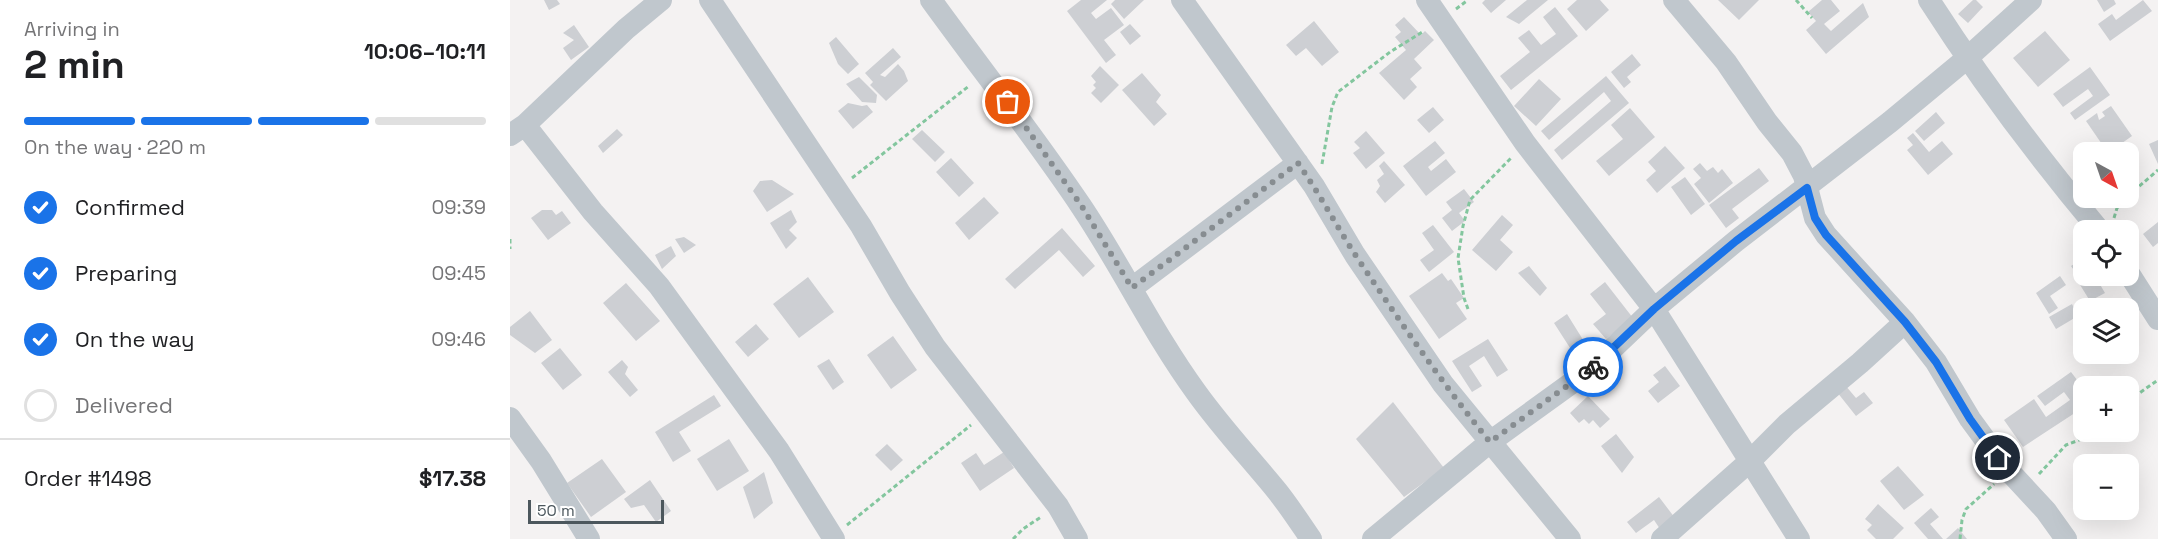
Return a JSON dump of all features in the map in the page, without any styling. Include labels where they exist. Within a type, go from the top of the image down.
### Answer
[{"type":"street","points":[[661,0],[626,29],[518,130],[659,286],[779,451],[832,538]]},
{"type":"street","points":[[710,0],[836,189],[919,323],[1058,506],[1077,539]]},
{"type":"street","points":[[931,0],[1019,117],[1081,205],[1132,288],[1167,351],[1196,393],[1227,434],[1277,492],[1311,539]]},
{"type":"street","points":[[1182,0],[1314,186],[1355,255],[1430,365],[1570,539]]},
{"type":"street","points":[[1427,0],[1526,143],[1654,309],[1799,539]]},
{"type":"street","points":[[1674,0],[1726,62],[1767,122],[1792,153],[1804,176],[1815,218],[1826,235],[1905,322],[1936,362],[1970,419],[2008,470],[2046,511],[2066,539]]},
{"type":"street","points":[[1929,0],[1966,59],[2054,176],[2099,220]]},
{"type":"street","points":[[1373,539],[1490,442],[1591,369],[1654,309],[1966,59],[2031,0]]},
{"type":"street","points":[[1132,288],[1298,163]]},
{"type":"street","points":[[2137,286],[2158,318]]},
{"type":"street","points":[[1662,539],[1750,462],[1787,424],[1905,322]]},
{"type":"street","points":[[510,418],[541,461],[590,539]]},
{"type":"path","points":[[1796,0],[1812,18]]},
{"type":"path","points":[[1314,186],[1324,159],[1332,107],[1338,92],[1390,52],[1442,19]]},
{"type":"path","points":[[836,189],[985,73]]},
{"type":"path","points":[[1468,309],[1464,298],[1458,258],[1470,200],[1526,143]]},
{"type":"path","points":[[2139,187],[2158,170]]},
{"type":"path","points":[[510,239],[510,249]]},
{"type":"path","points":[[2139,393],[2158,380]]},
{"type":"path","points":[[832,538],[986,413]]},
{"type":"path","points":[[2037,476],[2066,445],[2074,442]]},
{"type":"path","points":[[1960,539],[1966,509],[2008,470]]},
{"type":"path","points":[[1013,539],[1023,529],[1058,506]]},
{"type":"building","points":[[544,0],[557,0],[560,4],[549,10]]},
{"type":"building","points":[[1081,0],[1107,0],[1091,13],[1096,19],[1111,8],[1124,25],[1104,40],[1116,55],[1106,63],[1067,11]]},
{"type":"building","points":[[1115,0],[1144,0],[1124,19],[1111,4]]},
{"type":"building","points":[[1485,0],[1506,0],[1491,13],[1482,3]]},
{"type":"building","points":[[1527,0],[1548,0],[1519,24],[1506,17]]},
{"type":"building","points":[[1577,0],[1600,0],[1609,10],[1586,31],[1567,9]]},
{"type":"building","points":[[1718,0],[1759,0],[1739,20]]},
{"type":"building","points":[[1822,0],[1831,0],[1840,11],[1824,24],[1831,31],[1863,3],[1869,17],[1826,54],[1806,30],[1816,21],[1808,12]]},
{"type":"building","points":[[1973,0],[1983,7],[1968,23],[1958,14]]},
{"type":"building","points":[[2097,0],[2114,0],[2116,4],[2104,12]]},
{"type":"building","points":[[2143,0],[2152,11],[2110,41],[2098,24],[2112,14],[2116,20]]},
{"type":"building","points":[[1555,7],[1578,36],[1511,90],[1500,76],[1530,52],[1518,38],[1529,30],[1541,45],[1556,34],[1543,17]]},
{"type":"building","points":[[1404,17],[1421,35],[1425,31],[1434,40],[1414,59],[1422,68],[1410,79],[1417,87],[1404,100],[1379,73],[1406,50],[1395,37],[1401,32],[1395,25]]},
{"type":"building","points":[[1314,21],[1339,52],[1322,66],[1306,48],[1296,56],[1286,45]]},
{"type":"building","points":[[1130,24],[1141,36],[1130,45],[1120,32]]},
{"type":"building","points":[[574,25],[589,47],[571,60],[563,48],[574,40],[563,33]]},
{"type":"building","points":[[2045,31],[2070,60],[2038,87],[2013,58]]},
{"type":"building","points":[[836,37],[859,64],[848,74],[838,64],[829,43]]},
{"type":"building","points":[[893,48],[901,57],[880,75],[885,77],[898,64],[908,81],[886,101],[870,85],[873,82],[865,73]]},
{"type":"building","points":[[1632,54],[1641,65],[1627,77],[1631,82],[1624,88],[1611,72]]},
{"type":"building","points":[[1100,66],[1119,85],[1101,103],[1091,93],[1096,88],[1093,85],[1096,82],[1091,76]]},
{"type":"building","points":[[2090,67],[2110,95],[2075,120],[2070,113],[2093,96],[2088,89],[2063,107],[2053,94]]},
{"type":"building","points":[[1142,73],[1161,95],[1156,102],[1167,114],[1154,126],[1122,90]]},
{"type":"building","points":[[1606,76],[1629,103],[1562,160],[1554,150],[1611,101],[1604,92],[1549,140],[1541,131]]},
{"type":"building","points":[[859,77],[877,95],[876,103],[862,102],[846,84]]},
{"type":"building","points":[[1539,79],[1561,99],[1536,126],[1514,106]]},
{"type":"building","points":[[848,103],[867,105],[873,112],[853,129],[838,111]]},
{"type":"building","points":[[2111,106],[2132,136],[2124,142],[2100,142],[2086,121],[2097,113],[2099,120],[2105,116],[2102,112]]},
{"type":"building","points":[[1433,107],[1444,120],[1429,133],[1417,120]]},
{"type":"building","points":[[1630,108],[1655,137],[1609,176],[1596,161],[1623,139],[1611,125]]},
{"type":"building","points":[[1936,112],[1945,123],[1924,141],[1915,131]]},
{"type":"building","points":[[617,129],[623,135],[603,153],[598,146]]},
{"type":"building","points":[[922,130],[945,152],[935,162],[912,139]]},
{"type":"building","points":[[1366,131],[1385,153],[1366,169],[1353,153],[1360,148],[1354,142]]},
{"type":"building","points":[[1913,133],[1929,152],[1942,141],[1953,154],[1928,175],[1907,150],[1913,145],[1907,138]]},
{"type":"building","points":[[2158,140],[2158,164],[2149,144]]},
{"type":"building","points":[[1435,141],[1445,153],[1428,167],[1431,171],[1446,159],[1456,172],[1426,196],[1403,166]]},
{"type":"building","points":[[1665,146],[1685,168],[1657,193],[1646,180],[1656,171],[1648,162]]},
{"type":"building","points":[[951,158],[974,183],[959,197],[936,172]]},
{"type":"building","points":[[1384,161],[1405,185],[1385,203],[1376,192],[1380,186],[1377,180],[1384,174],[1379,166]]},
{"type":"building","points":[[1700,163],[1707,171],[1713,167],[1718,173],[1722,169],[1733,183],[1709,203],[1694,184],[1701,178],[1693,169]]},
{"type":"building","points":[[1759,168],[1769,181],[1732,209],[1739,218],[1726,228],[1709,205]]},
{"type":"building","points":[[1685,177],[1705,204],[1691,215],[1671,187]]},
{"type":"building","points":[[772,180],[794,194],[767,212],[753,191],[760,181]]},
{"type":"building","points":[[1464,189],[1474,202],[1459,213],[1465,221],[1452,231],[1442,218],[1452,210],[1446,202]]},
{"type":"building","points":[[984,197],[999,213],[969,240],[955,223]]},
{"type":"building","points":[[542,210],[552,210],[556,215],[562,211],[571,223],[548,240],[531,218]]},
{"type":"building","points":[[791,210],[797,222],[789,230],[797,238],[786,249],[770,223]]},
{"type":"building","points":[[1502,215],[1513,225],[1500,240],[1513,252],[1496,271],[1472,250]]},
{"type":"building","points":[[2158,222],[2158,243],[2153,247],[2143,234]]},
{"type":"building","points":[[1433,225],[1454,252],[1429,272],[1420,260],[1434,250],[1422,233]]},
{"type":"building","points":[[1062,228],[1095,266],[1083,277],[1059,250],[1015,289],[1005,279]]},
{"type":"building","points":[[684,237],[696,245],[684,253],[675,239]]},
{"type":"building","points":[[671,246],[676,256],[662,269],[655,255]]},
{"type":"building","points":[[1529,266],[1547,288],[1540,296],[1518,273]]},
{"type":"building","points":[[1442,273],[1448,281],[1451,279],[1464,298],[1456,303],[1467,319],[1439,339],[1409,296]]},
{"type":"building","points":[[2060,276],[2066,285],[2050,296],[2058,308],[2049,314],[2036,293]]},
{"type":"building","points":[[808,277],[834,312],[799,338],[773,304]]},
{"type":"building","points":[[1605,282],[1633,318],[1606,339],[1593,324],[1606,314],[1590,294]]},
{"type":"building","points":[[626,283],[660,321],[636,341],[603,303]]},
{"type":"building","points":[[2081,286],[2101,286],[2105,293],[2096,298],[2088,298]]},
{"type":"building","points":[[2072,304],[2073,319],[2056,329],[2049,317]]},
{"type":"building","points":[[530,311],[552,340],[535,353],[510,335],[510,327]]},
{"type":"building","points":[[1567,314],[1585,343],[1572,351],[1554,323]]},
{"type":"building","points":[[756,324],[769,339],[748,357],[735,342]]},
{"type":"building","points":[[893,336],[917,370],[891,389],[867,355]]},
{"type":"building","points":[[1488,339],[1508,370],[1497,377],[1484,356],[1469,366],[1482,386],[1472,392],[1452,361]]},
{"type":"building","points":[[560,348],[582,375],[563,390],[541,363]]},
{"type":"building","points":[[829,359],[844,382],[833,390],[817,366]]},
{"type":"building","points":[[622,360],[628,367],[625,374],[638,390],[630,397],[608,372]]},
{"type":"building","points":[[1665,366],[1680,386],[1658,403],[1648,391],[1659,382],[1653,375]]},
{"type":"building","points":[[2071,372],[2074,376],[2073,414],[2023,447],[2004,420],[2034,399],[2046,417],[2070,400],[2064,392],[2045,406],[2037,396]]},
{"type":"building","points":[[1845,385],[1856,398],[1864,392],[1873,403],[1856,416],[1837,392]]},
{"type":"building","points":[[714,395],[721,406],[679,432],[691,451],[673,462],[655,432]]},
{"type":"building","points":[[1588,396],[1610,419],[1600,428],[1593,420],[1589,424],[1584,419],[1579,423],[1570,413]]},
{"type":"building","points":[[1393,402],[1444,468],[1404,497],[1356,439]]},
{"type":"building","points":[[1616,434],[1634,457],[1622,473],[1601,446]]},
{"type":"building","points":[[729,439],[749,471],[717,491],[697,459]]},
{"type":"building","points":[[887,444],[903,460],[891,471],[875,455]]},
{"type":"building","points":[[1004,452],[1014,468],[980,491],[961,463],[976,453],[984,465]]},
{"type":"building","points":[[602,459],[626,492],[591,517],[567,483]]},
{"type":"building","points":[[1898,466],[1924,495],[1904,510],[1880,481]]},
{"type":"building","points":[[764,472],[773,503],[754,519],[743,487]]},
{"type":"building","points":[[650,480],[671,511],[656,522],[644,505],[631,508],[624,499]]},
{"type":"building","points":[[1659,497],[1675,518],[1660,529],[1654,520],[1636,533],[1627,522]]},
{"type":"building","points":[[1878,504],[1904,528],[1893,539],[1876,539],[1867,530],[1872,525],[1865,519]]},
{"type":"building","points":[[1931,508],[1939,517],[1930,524],[1943,539],[1928,539],[1914,523]]},
{"type":"building","points":[[1958,528],[1967,539],[1946,539]]},
{"type":"way so far","points":[[1008,102],[1081,205],[1132,288],[1298,163],[1355,255],[1433,370],[1490,442],[1593,367]]},
{"type":"route","points":[[1593,367],[1654,309],[1736,241],[1807,188],[1815,218],[1826,235],[1905,322],[1936,362],[1970,419],[1998,458]]}]
